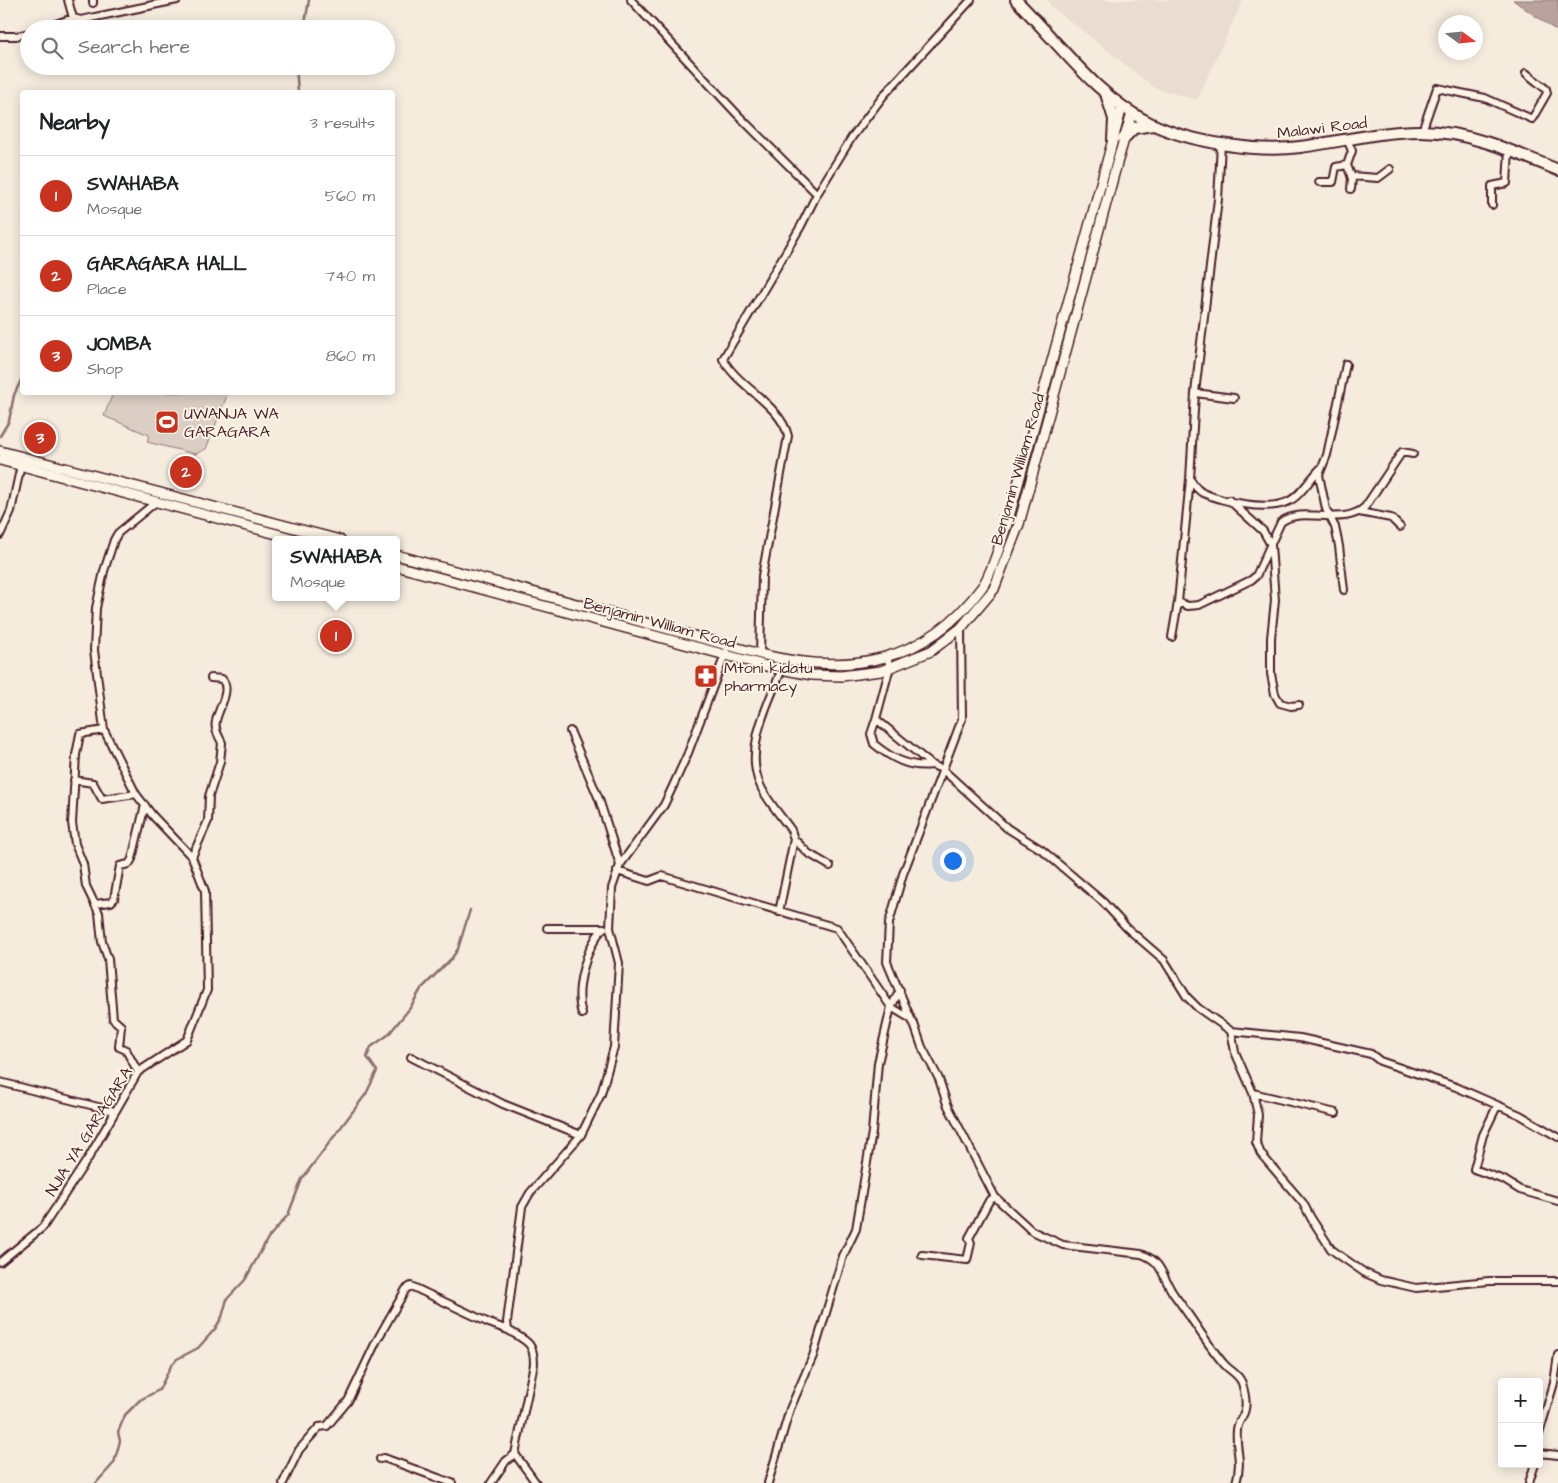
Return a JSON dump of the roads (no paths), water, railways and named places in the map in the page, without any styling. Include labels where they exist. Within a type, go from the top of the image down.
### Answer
[{"type":"main road","name":"Malawi Road","points":[[1016,0],[1107,96],[1153,125],[1221,144],[1280,148],[1300,148],[1347,139],[1422,131],[1466,137],[1509,150],[1558,170]]},
{"type":"main road","points":[[1107,96],[1118,140],[1134,128],[1153,125]]},
{"type":"main road","name":"Benjamin William Road","points":[[400,556],[727,650],[782,669],[812,675],[842,676],[881,671],[931,651],[961,628],[994,589],[1019,524],[1118,140],[1122,107]]},
{"type":"main road","name":"Benjamin William Road","points":[[400,567],[727,650],[760,654],[815,665],[840,665],[887,657],[922,644],[952,622],[983,586],[1010,514],[1118,140],[1132,113]]},
{"type":"main road","points":[[0,451],[325,536]]},
{"type":"main road","points":[[0,460],[284,536]]},
{"type":"street","points":[[68,0],[72,18]]},
{"type":"street","points":[[66,20],[72,18],[81,20],[177,0]]},
{"type":"street","points":[[631,0],[736,114],[817,194]]},
{"type":"street","points":[[760,654],[762,576],[788,436],[781,421],[735,376],[723,359],[801,226],[817,194],[852,137],[884,94],[970,0]]},
{"type":"street","points":[[0,36],[20,34]]},
{"type":"street","points":[[1422,131],[1437,88],[1485,98],[1532,119],[1547,93],[1546,89],[1526,73]]},
{"type":"street","points":[[1347,139],[1352,151],[1347,165],[1351,176],[1351,189]]},
{"type":"street","points":[[1172,638],[1178,602],[1190,479],[1195,393],[1218,198],[1221,144]]},
{"type":"street","points":[[1492,205],[1492,186],[1507,183],[1509,150]]},
{"type":"street","points":[[1319,182],[1331,183],[1336,167],[1347,165]]},
{"type":"street","points":[[1351,176],[1378,178],[1390,169]]},
{"type":"street","points":[[1190,479],[1195,487],[1203,492],[1257,506],[1288,502],[1296,497],[1321,468],[1328,455],[1346,364]]},
{"type":"street","points":[[1195,393],[1234,398]]},
{"type":"street","points":[[1359,512],[1365,507],[1402,452],[1413,454]]},
{"type":"street","points":[[0,535],[11,511],[21,465]]},
{"type":"street","points":[[1321,468],[1320,483],[1340,546],[1344,590]]},
{"type":"street","points":[[1229,500],[1264,531],[1270,542],[1275,600],[1271,638],[1272,683],[1280,703],[1291,706],[1299,705]]},
{"type":"street","name":"NJIA YA GARAGARA","points":[[0,1262],[42,1227],[89,1157],[138,1072],[187,1040],[207,990],[205,891],[192,857],[136,794],[104,730],[94,650],[96,608],[104,571],[116,536],[156,502]]},
{"type":"street","points":[[1178,602],[1188,606],[1199,605],[1251,580],[1256,576],[1277,527],[1286,518],[1330,516],[1359,512],[1392,518],[1400,527]]},
{"type":"street","points":[[961,628],[963,713],[903,874],[889,923],[887,962],[922,1046],[939,1079],[947,1104],[995,1197],[1032,1231],[1063,1245],[1141,1254],[1152,1257],[1160,1265],[1171,1291],[1195,1322],[1214,1352],[1226,1366],[1237,1373],[1242,1382],[1245,1410],[1238,1423],[1236,1432],[1241,1460],[1236,1483]]},
{"type":"street","points":[[582,1014],[578,996],[591,948],[606,928],[612,888],[619,868],[664,805],[727,650]]},
{"type":"street","points":[[887,657],[890,667],[871,734],[874,744],[898,760],[922,766],[932,765]]},
{"type":"street","points":[[782,669],[764,714],[754,757],[761,787],[791,830],[794,839],[808,853],[830,866]]},
{"type":"street","points":[[192,857],[207,824],[209,796],[220,762],[222,742],[218,738],[215,721],[222,706],[225,683],[222,678],[212,678]]},
{"type":"street","points":[[876,719],[932,765],[942,770],[1007,828],[1042,850],[1103,902],[1127,928],[1164,960],[1187,997],[1198,1008],[1231,1031],[1282,1035],[1357,1050],[1412,1074],[1456,1087],[1520,1115],[1558,1137]]},
{"type":"street","points":[[104,730],[80,734],[74,780],[72,823],[75,844],[83,864],[86,886],[99,913],[102,942],[108,959],[113,1019],[121,1026],[119,1044],[126,1050],[138,1072]]},
{"type":"street","points":[[570,731],[599,799],[619,868],[649,882],[662,876],[837,928],[891,1007],[911,1019]]},
{"type":"street","points":[[74,780],[94,783],[102,800],[136,794]]},
{"type":"street","points":[[95,904],[111,902],[114,899],[120,866],[128,864],[132,859],[145,805]]},
{"type":"street","points":[[779,912],[794,839]]},
{"type":"street","points":[[548,928],[606,928]]},
{"type":"street","points":[[508,1330],[507,1314],[522,1206],[530,1193],[581,1135],[601,1094],[614,1047],[620,963],[606,928]]},
{"type":"street","points":[[768,1483],[790,1409],[813,1356],[843,1256],[856,1230],[872,1132],[878,1063],[891,1007],[900,990]]},
{"type":"street","points":[[897,1012],[905,1002]]},
{"type":"street","points":[[1231,1031],[1235,1052],[1253,1093],[1258,1115],[1256,1142],[1261,1154],[1304,1203],[1311,1218],[1331,1249],[1365,1273],[1388,1283],[1416,1288],[1489,1281],[1558,1281]]},
{"type":"street","points":[[411,1057],[503,1104],[581,1135]]},
{"type":"street","points":[[0,1082],[114,1111]]},
{"type":"street","points":[[1253,1093],[1336,1113]]},
{"type":"street","points":[[1497,1106],[1483,1135],[1474,1169],[1504,1180],[1520,1190],[1558,1201]]},
{"type":"street","points":[[922,1256],[967,1260],[971,1243],[970,1238],[989,1201],[995,1197]]},
{"type":"street","points":[[283,1483],[299,1450],[319,1427],[327,1426],[348,1401],[376,1342],[406,1289],[411,1286],[508,1330],[532,1345],[534,1364],[515,1454],[506,1461],[491,1483]]},
{"type":"street","points":[[1542,1423],[1554,1384],[1558,1355]]},
{"type":"street","points":[[515,1454],[536,1483]]},
{"type":"street","points":[[1543,1454],[1558,1456]]},
{"type":"street","points":[[380,1459],[384,1458],[452,1483]]},
{"type":"street","points":[[1529,1483],[1534,1468]]},
{"type":"waterway","points":[[306,20],[309,0]]},
{"type":"waterway","points":[[297,75],[298,90]]},
{"type":"waterway","points":[[0,436],[9,421],[14,395],[20,382]]},
{"type":"waterway","points":[[96,1483],[114,1463],[120,1441],[118,1432],[125,1415],[140,1400],[159,1390],[171,1366],[177,1359],[198,1348],[215,1329],[222,1317],[227,1299],[245,1280],[268,1238],[288,1215],[302,1179],[366,1094],[377,1071],[367,1057],[371,1047],[388,1035],[410,1008],[421,989],[452,958],[458,949],[470,910]]},
{"type":"place","name":"UWANJA WA GARAGARA","points":[[167,422]]},
{"type":"place","name":"JOMBA","points":[[40,438]]},
{"type":"place","name":"GARAGARA HALL","points":[[186,472]]},
{"type":"place","name":"SWAHABA","points":[[336,636]]},
{"type":"place","name":"Mtoni kidatu pharmacy","points":[[706,676]]}]
